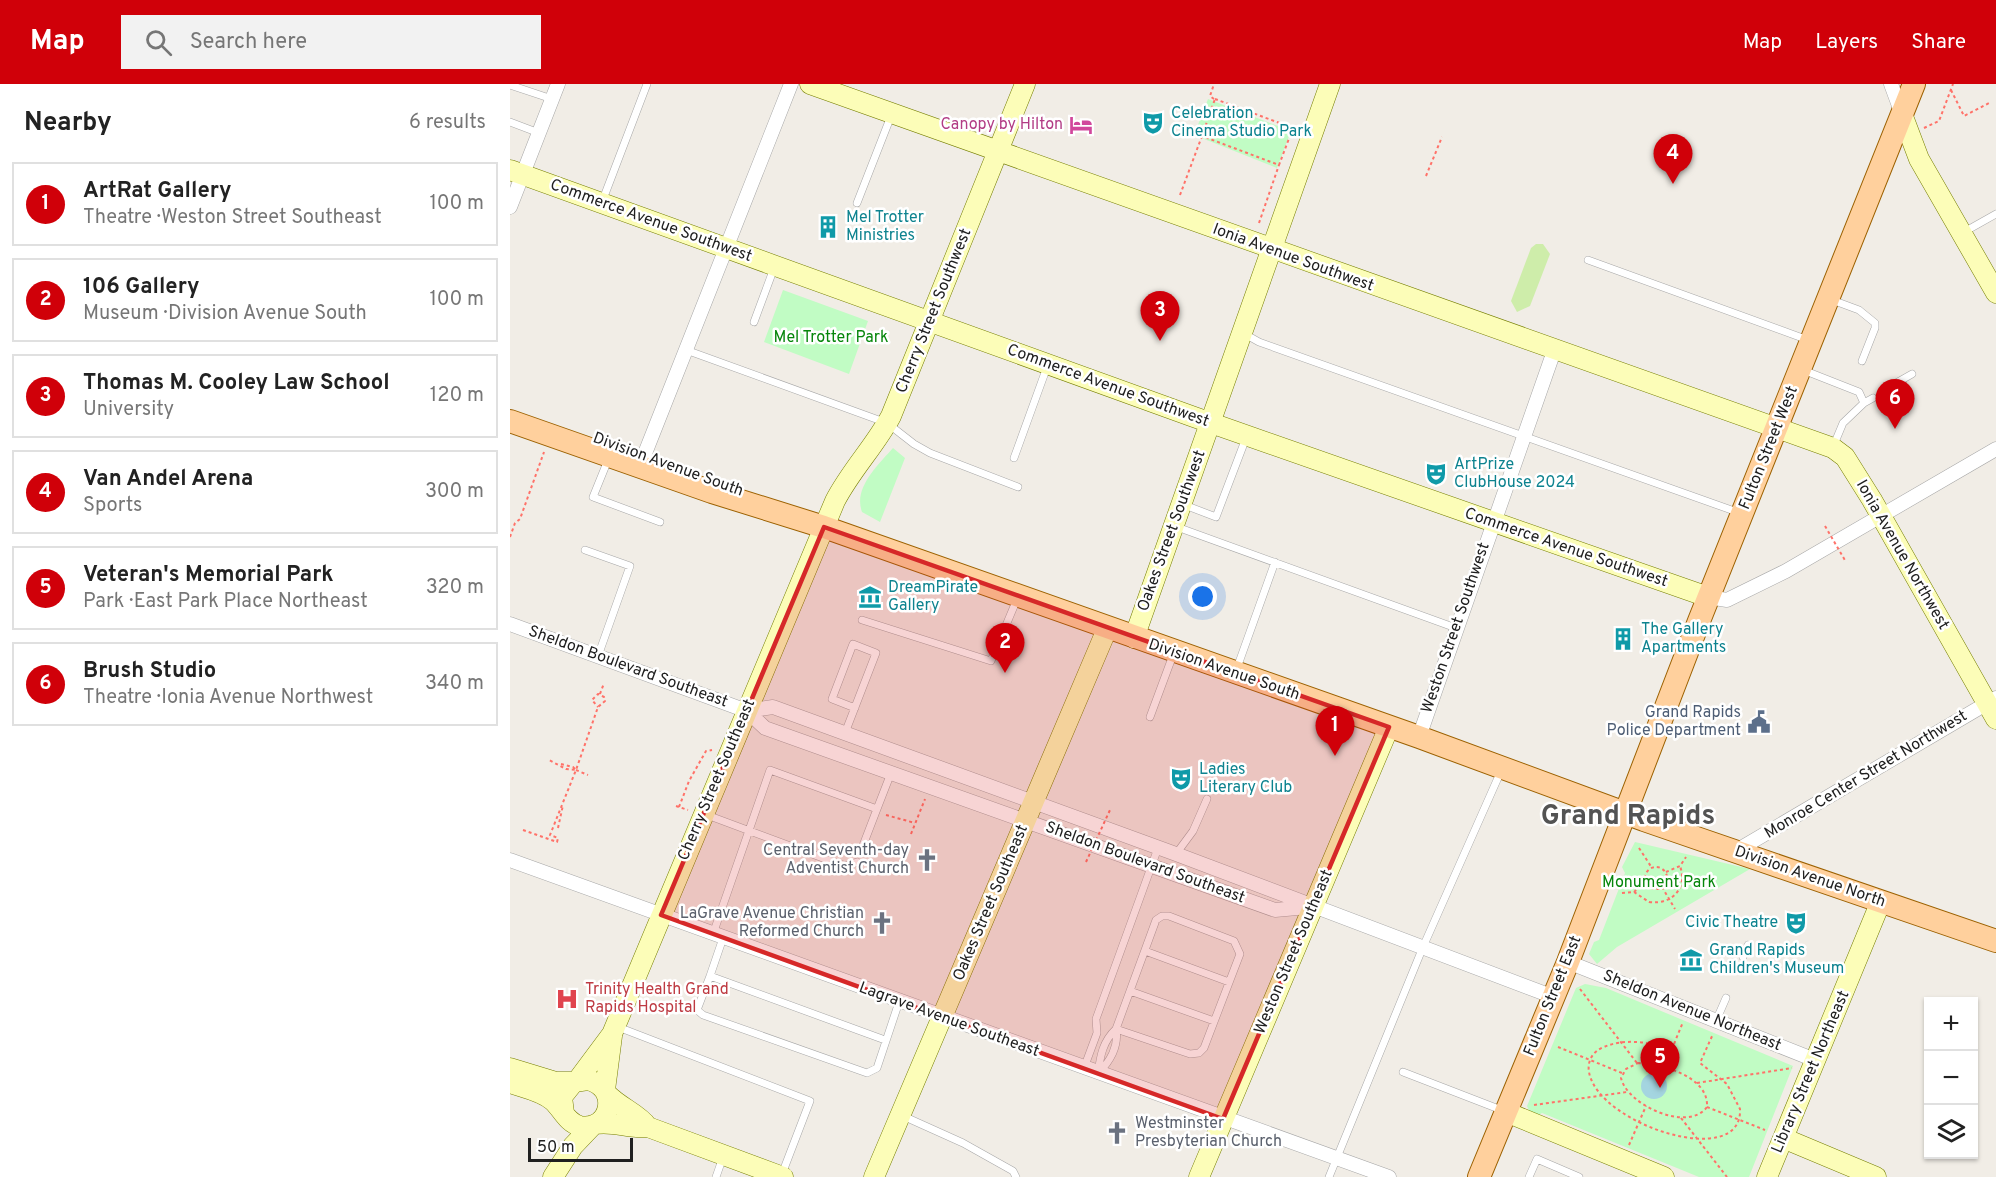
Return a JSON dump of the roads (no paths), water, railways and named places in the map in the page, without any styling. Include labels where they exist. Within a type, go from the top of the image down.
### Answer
[{"type":"main road","name":"Fulton Street West","points":[[1624,813],[1914,84]]},
{"type":"main road","name":"Division Avenue South","points":[[510,408],[642,460],[712,492],[824,527],[1107,629],[1419,737],[1624,813]]},
{"type":"main road","name":"Division Avenue South","points":[[510,421],[610,455],[642,460]]},
{"type":"main road","name":"Division Avenue North","points":[[1624,813],[1996,941]]},
{"type":"main road","name":"Fulton Street East","points":[[1479,1177],[1568,962],[1624,813]]},
{"type":"street","points":[[510,207],[516,172],[539,133],[558,84]]},
{"type":"street","points":[[642,460],[791,84]]},
{"type":"street","name":"Ionia Avenue Southwest","points":[[810,84],[1776,429]]},
{"type":"street","name":"Cherry Street Southwest","points":[[824,527],[844,483],[876,444],[887,423],[1025,84]]},
{"type":"street","name":"Oakes Street Southwest","points":[[1134,638],[1273,251],[1330,84]]},
{"type":"street","points":[[1891,84],[1913,147],[1996,293]]},
{"type":"street","name":"Commerce Avenue Southwest","points":[[516,172],[1211,423],[1708,597]]},
{"type":"street","name":"Weston Street Southwest","points":[[1419,737],[1554,351]]},
{"type":"street","name":"Ionia Avenue Northwest","points":[[1776,429],[1833,448],[1845,457],[1993,707]]},
{"type":"street","points":[[1708,597],[1727,600],[1734,598],[1786,571],[1996,448]]},
{"type":"street","name":"Cherry Street Southeast","points":[[576,1082],[614,1030],[661,915],[697,812],[747,711],[824,527]]},
{"type":"street","name":"Sheldon Boulevard Southeast","points":[[510,624],[747,711],[765,728],[1275,910],[1313,906]]},
{"type":"street","name":"Oakes Street Southeast","points":[[874,1177],[1107,629]]},
{"type":"street","name":"Monroe Center Street Northwest","points":[[1736,851],[1993,707]]},
{"type":"street","name":"Sheldon Boulevard Southeast","points":[[747,711],[773,708],[845,733],[1034,801],[1554,997]]},
{"type":"street","name":"Weston Street Southeast","points":[[1199,1177],[1389,727]]},
{"type":"street","name":"Lagrave Avenue Southeast","points":[[510,860],[1336,1160],[1389,1177]]},
{"type":"street","name":"Library Street Northeast","points":[[1767,1177],[1881,901]]},
{"type":"street","name":"Sheldon Avenue Northeast","points":[[1568,962],[1714,1027],[1815,1060]]},
{"type":"street","name":"Cherry Street Southeast","points":[[606,1091],[614,1030]]},
{"type":"street","points":[[510,1068],[556,1082],[594,1081],[623,1109],[641,1118],[648,1127]]},
{"type":"street","points":[[555,1173],[565,1114],[562,1097],[576,1082]]},
{"type":"street","points":[[510,1083],[547,1097],[576,1125],[613,1123],[637,1128],[648,1127],[782,1177]]},
{"type":"street","points":[[555,1173],[579,1138],[608,1109],[606,1091]]},
{"type":"street","points":[[1506,1112],[1664,1177]]},
{"type":"street","points":[[1783,1138],[1876,1177]]},
{"type":"lane","points":[[602,202],[647,84]]},
{"type":"lane","points":[[510,85],[552,99]]},
{"type":"lane","points":[[857,204],[893,113]]},
{"type":"lane","points":[[510,122],[539,133]]},
{"type":"lane","points":[[1962,234],[1996,214]]},
{"type":"lane","points":[[1588,260],[1813,341]]},
{"type":"lane","points":[[754,322],[775,266]]},
{"type":"lane","points":[[1829,299],[1859,310],[1875,323],[1862,361]]},
{"type":"lane","points":[[1243,333],[1259,342],[1742,514]]},
{"type":"lane","points":[[686,350],[887,423],[930,453],[1018,487]]},
{"type":"lane","points":[[1014,458],[1048,364]]},
{"type":"lane","points":[[1801,369],[1858,392],[1864,403]]},
{"type":"lane","points":[[1889,387],[1912,374]]},
{"type":"lane","points":[[1833,448],[1843,423],[1864,403],[1873,398]]},
{"type":"lane","points":[[1182,504],[1216,517],[1246,435]]},
{"type":"lane","points":[[610,455],[593,497],[660,522]]},
{"type":"lane","points":[[1174,526],[1456,628]]},
{"type":"lane","points":[[585,550],[630,566],[598,656]]},
{"type":"lane","points":[[1235,674],[1275,562]]},
{"type":"lane","points":[[862,620],[992,661],[1018,597]]},
{"type":"lane","points":[[845,733],[855,708],[876,652],[853,644],[832,699],[855,708]]},
{"type":"lane","points":[[1150,717],[1174,652]]},
{"type":"lane","points":[[1329,1177],[1423,947],[1502,768]]},
{"type":"lane","points":[[876,810],[770,770],[747,830],[746,843],[718,936],[710,976],[697,1010],[703,1015],[867,1073],[877,1068],[899,1002]]},
{"type":"lane","points":[[862,848],[891,773]]},
{"type":"lane","points":[[1176,854],[1193,831],[1208,799]]},
{"type":"lane","points":[[697,812],[839,864],[848,866],[857,862]]},
{"type":"lane","points":[[1084,1068],[1097,1034],[1096,1018],[1158,848]]},
{"type":"lane","points":[[1098,1074],[1110,1062],[1118,1039],[1116,1029],[1156,920],[1162,916],[1169,916],[1234,941],[1240,954],[1204,1048],[1199,1053],[1190,1054],[1116,1029]]},
{"type":"lane","points":[[1743,957],[1748,945]]},
{"type":"lane","points":[[1144,951],[1229,982]]},
{"type":"lane","points":[[710,976],[885,1040]]},
{"type":"lane","points":[[1130,991],[1214,1021]]},
{"type":"lane","points":[[1714,1027],[1726,998]]},
{"type":"lane","points":[[614,1030],[810,1101],[782,1177]]},
{"type":"lane","points":[[1403,1072],[1506,1112]]},
{"type":"lane","points":[[900,1115],[963,1143],[1013,1171],[1016,1177]]},
{"type":"lane","points":[[716,1177],[724,1155]]},
{"type":"lane","points":[[1529,1177],[1537,1159],[1579,1177]]},
{"type":"water","points":[[1654,1073],[1663,1077],[1667,1086],[1663,1095],[1654,1099],[1645,1095],[1641,1086],[1645,1077]]},
{"type":"place","name":"Celebration Cinema Studio Park","points":[[1153,123]]},
{"type":"place","name":"Canopy by Hilton","points":[[1081,125]]},
{"type":"place","name":"Van Andel Arena","points":[[1673,184]]},
{"type":"place","name":"Mel Trotter Ministries","points":[[828,227]]},
{"type":"place","name":"Thomas M. Cooley Law School","points":[[1160,341]]},
{"type":"place","name":"Brush Studio","points":[[1895,429]]},
{"type":"place","name":"ArtPrize ClubHouse 2024","points":[[1436,474]]},
{"type":"place","name":"DreamPirate Gallery","points":[[870,597]]},
{"type":"place","name":"The Gallery Apartments","points":[[1623,639]]},
{"type":"place","name":"106 Gallery","points":[[1005,673]]},
{"type":"place","name":"Grand Rapids Police Department","points":[[1759,722]]},
{"type":"place","name":"ArtRat Gallery","points":[[1335,756]]},
{"type":"place","name":"Ladies Literary Club","points":[[1181,779]]},
{"type":"place","name":"Central Seventh-day Adventist Church","points":[[927,860]]},
{"type":"place","name":"LaGrave Avenue Christian Reformed Church","points":[[882,923]]},
{"type":"place","name":"Civic Theatre","points":[[1796,923]]},
{"type":"place","name":"Grand Rapids Children's Museum","points":[[1691,960]]},
{"type":"place","name":"Trinity Health Grand Rapids Hospital","points":[[567,999]]},
{"type":"place","name":"Veteran's Memorial Park","points":[[1660,1088]]},
{"type":"place","name":"Westminster Presbyterian Church","points":[[1117,1133]]},
{"type":"district","name":"Grand Rapids","points":[[1628,817]]},
{"type":"park label","name":"Mel Trotter Park","points":[[831,338]]},
{"type":"park label","name":"Monument Park","points":[[1659,883]]}]
